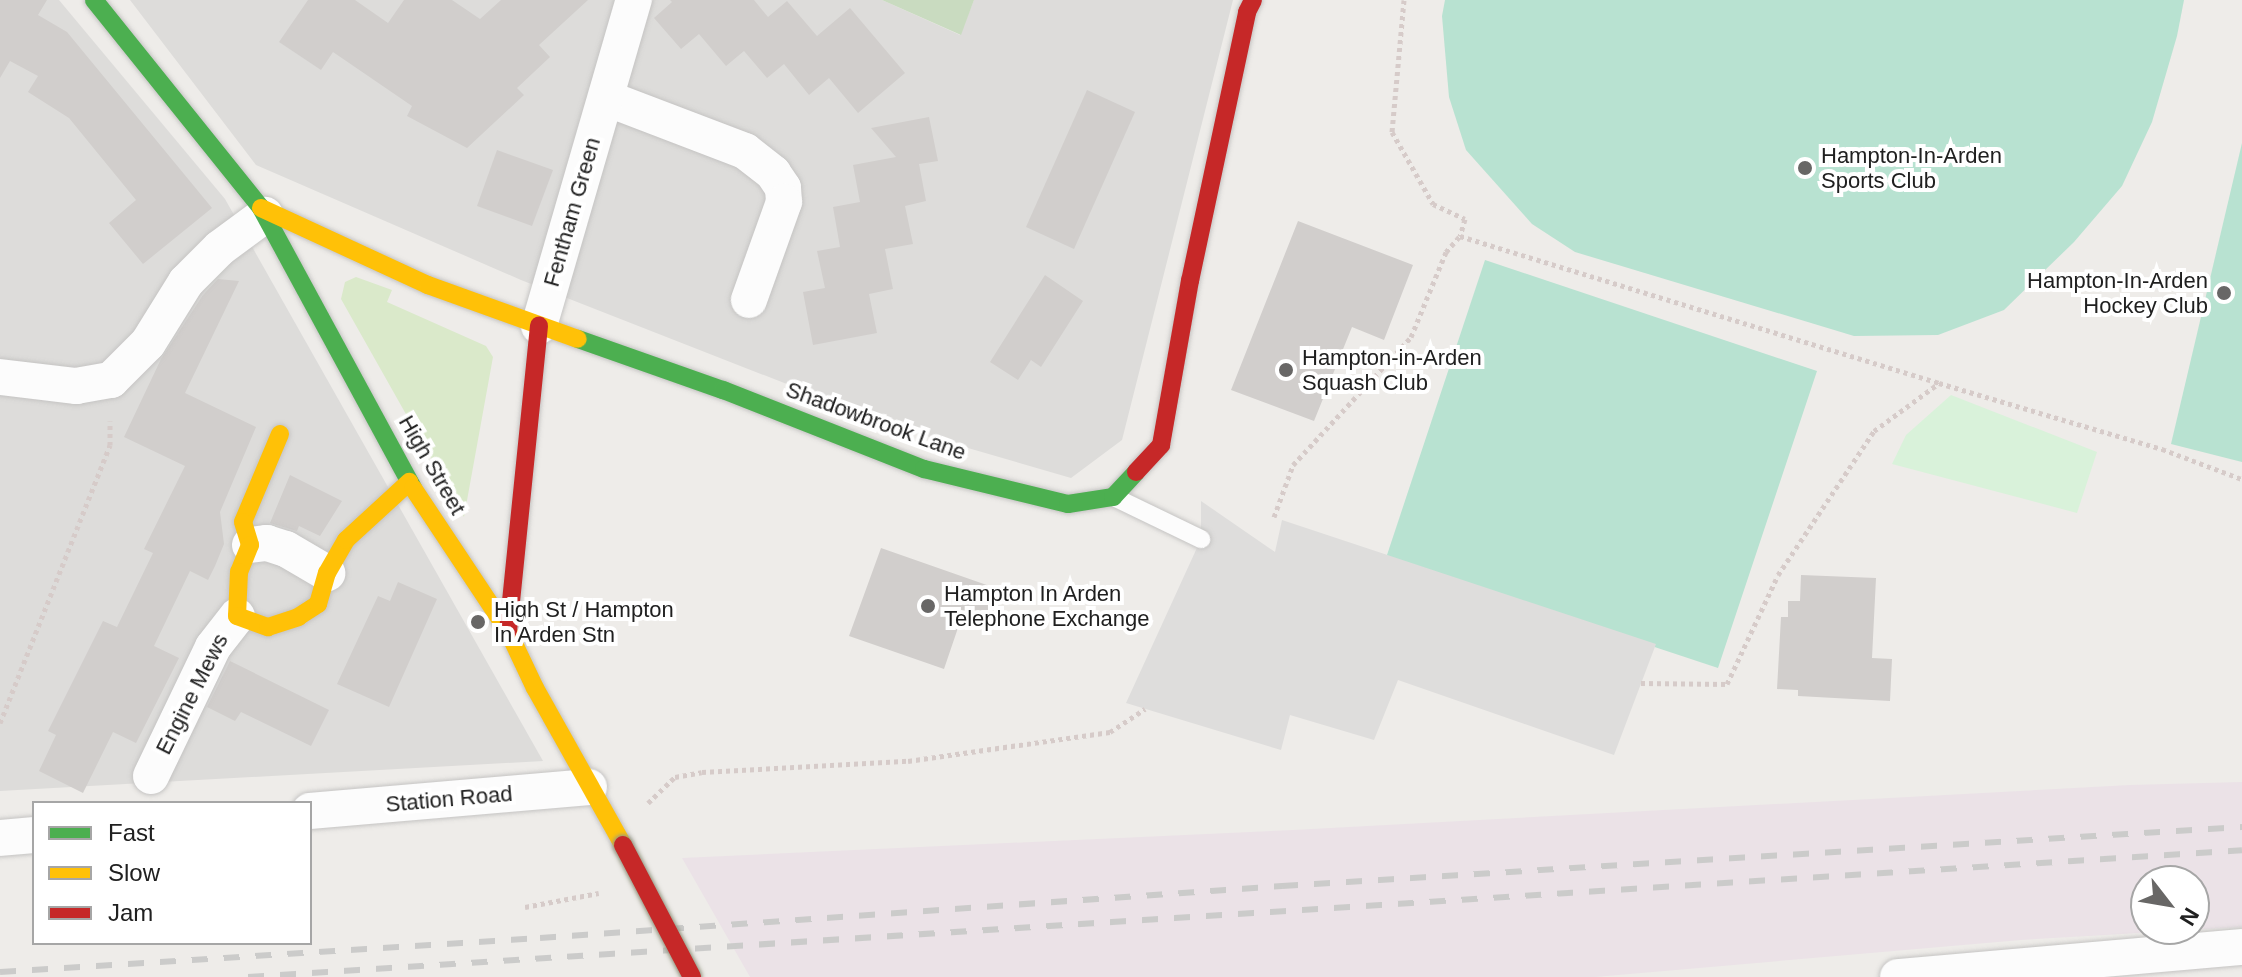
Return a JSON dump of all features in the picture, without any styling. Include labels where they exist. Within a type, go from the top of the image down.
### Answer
[{"type":"street","name":"High Street","points":[[94,0],[263,211],[373,409],[409,482],[508,631],[692,977]]},
{"type":"street","name":"Fentham Green","points":[[539,326],[634,0]]},
{"type":"street","points":[[1113,497],[1161,445],[1190,281],[1247,12],[1253,0]]},
{"type":"street","points":[[606,98],[745,151],[773,173],[783,188],[784,202],[749,300]]},
{"type":"street","name":"Shadowbrook Lane","points":[[263,211],[428,285],[723,390],[924,469],[1068,504],[1113,497]]},
{"type":"street","points":[[0,377],[76,386],[111,380],[148,343],[194,273],[263,211]]},
{"type":"street","points":[[508,631],[539,326]]},
{"type":"street","name":"Engine Mews","points":[[151,776],[213,647],[237,616],[239,572],[250,545],[243,522],[280,434]]},
{"type":"street","name":"Engine Mews","points":[[237,616],[268,627],[298,617],[318,604],[327,573],[346,540],[409,482]]},
{"type":"street","points":[[250,545],[267,543],[286,549],[327,573]]},
{"type":"street","name":"Station Road","points":[[312,811],[597,803]]},
{"type":"street","points":[[0,838],[32,835]]},
{"type":"street","points":[[1898,977],[2242,947]]},
{"type":"lane","points":[[1113,497],[1201,539]]},
{"type":"path","points":[[1274,517],[1293,465],[1411,337],[1446,252],[1460,236],[1465,219],[1433,204],[1392,132],[1404,0]]},
{"type":"path","points":[[1460,236],[2162,449],[2242,479]]},
{"type":"path","points":[[0,723],[110,445],[111,380]]},
{"type":"path","points":[[1641,683],[1727,684],[1778,575],[1874,431],[1939,383]]},
{"type":"path","points":[[597,803],[654,801],[675,777],[702,772],[908,761],[1110,732],[1145,709]]},
{"type":"path","points":[[525,907],[608,891]]},
{"type":"shaded area","points":[[0,0],[59,0],[225,199],[543,761],[0,791]]},
{"type":"shaded area","points":[[130,0],[882,0],[960,35],[974,0],[1233,0],[1122,440],[1071,478],[899,428],[521,280],[256,165]]},
{"type":"shaded area","points":[[1201,501],[1275,552],[1282,520],[1656,644],[1614,755],[1398,680],[1374,740],[1290,715],[1281,750],[1126,703],[1201,539]]},
{"type":"shaded area","points":[[2242,782],[2242,927],[2210,929],[2210,865],[2130,865],[2130,934],[2021,940],[1595,977],[750,977],[682,858],[1293,830],[2130,785]]},
{"type":"green space","points":[[882,0],[974,0],[961,35]]},
{"type":"green space","name":"Hampton-In-Arden Sports Club","points":[[1445,0],[2184,0],[2152,122],[2122,186],[2074,242],[2004,310],[1938,335],[1854,336],[1575,252],[1532,224],[1466,150],[1449,97],[1442,16]]},
{"type":"green space","name":"Hampton-In-Arden Hockey Club","points":[[2242,143],[2242,462],[2171,444]]},
{"type":"green space","points":[[1485,260],[1817,371],[1718,668],[1386,558]]},
{"type":"green space","points":[[356,277],[392,290],[387,302],[486,346],[493,357],[464,517],[341,299],[345,282]]},
{"type":"green space","points":[[1951,395],[2097,452],[2077,513],[1892,464],[1906,435]]},
{"type":"building","points":[[0,0],[47,0],[38,15],[67,32],[212,208],[143,264],[109,223],[136,200],[69,118],[28,92],[38,76],[10,61],[0,78]]},
{"type":"building","points":[[308,0],[355,0],[388,23],[404,0],[452,0],[480,19],[501,0],[588,0],[539,45],[550,57],[517,88],[524,95],[467,148],[407,116],[412,106],[333,52],[321,70],[279,42]]},
{"type":"building","points":[[670,0],[754,0],[768,17],[787,1],[817,36],[850,8],[905,73],[858,113],[829,78],[809,95],[784,64],[767,78],[744,51],[726,66],[699,34],[681,49],[654,18],[672,2]]},
{"type":"building","points":[[1087,90],[1135,112],[1074,249],[1026,227]]},
{"type":"building","points":[[929,117],[938,161],[919,164],[926,201],[905,206],[913,244],[885,249],[893,289],[869,294],[877,333],[813,345],[803,292],[825,288],[817,251],[840,247],[833,207],[860,202],[853,165],[896,157],[871,128]]},
{"type":"building","points":[[497,150],[553,170],[532,226],[477,206]]},
{"type":"building","points":[[1298,221],[1413,265],[1384,340],[1352,327],[1314,421],[1231,390]]},
{"type":"building","points":[[1045,275],[1083,301],[1041,367],[1031,360],[1018,380],[990,362]]},
{"type":"building","points":[[218,279],[239,281],[185,393],[256,427],[220,512],[224,544],[215,566],[208,580],[190,571],[154,646],[179,658],[136,743],[113,732],[83,793],[39,771],[56,735],[48,731],[103,621],[117,627],[153,553],[144,549],[185,466],[124,437],[161,359],[203,295]]},
{"type":"building","points":[[290,475],[342,501],[320,536],[299,526],[297,531],[270,523]]},
{"type":"building","name":"Hampton In Arden Telephone Exchange","points":[[881,548],[1001,590],[987,632],[960,622],[944,669],[849,636]]},
{"type":"building","points":[[1801,575],[1876,578],[1872,658],[1892,659],[1890,701],[1798,696],[1798,690],[1777,689],[1781,617],[1788,617],[1788,601],[1800,601]]},
{"type":"building","points":[[398,582],[437,599],[389,707],[337,684],[378,596],[390,601]]},
{"type":"building","points":[[230,661],[329,710],[311,746],[241,712],[235,721],[207,707]]},
{"type":"railway","points":[[0,972],[1282,886],[2242,827]]},
{"type":"railway","points":[[248,977],[2242,850]]},
{"type":"traffic: fast","points":[[94,0],[261,208],[413,488]]},
{"type":"traffic: fast","points":[[578,339],[723,390],[924,469],[1068,504],[1113,497],[1136,472]]},
{"type":"traffic: slow","points":[[261,208],[428,285],[578,339]]},
{"type":"traffic: slow","points":[[280,434],[243,522],[250,545],[239,572],[237,616],[268,627],[298,617],[318,604],[327,573],[346,540],[409,482]]},
{"type":"traffic: slow","points":[[413,488],[508,631],[535,688],[623,845]]},
{"type":"traffic: jam","points":[[1136,472],[1161,445],[1190,281],[1247,12],[1253,0]]},
{"type":"traffic: jam","points":[[508,631],[539,326]]},
{"type":"traffic: jam","points":[[623,845],[692,977]]},
{"type":"place","name":"Hampton-In-Arden Sports Club","points":[[1805,168]]},
{"type":"place","name":"Hampton-In-Arden Hockey Club","points":[[2224,293]]},
{"type":"place","name":"Hampton-in-Arden Squash Club","points":[[1286,370]]},
{"type":"place","name":"Hampton In Arden Telephone Exchange","points":[[928,606]]},
{"type":"place","name":"High St / Hampton In Arden Stn","points":[[478,622]]}]
